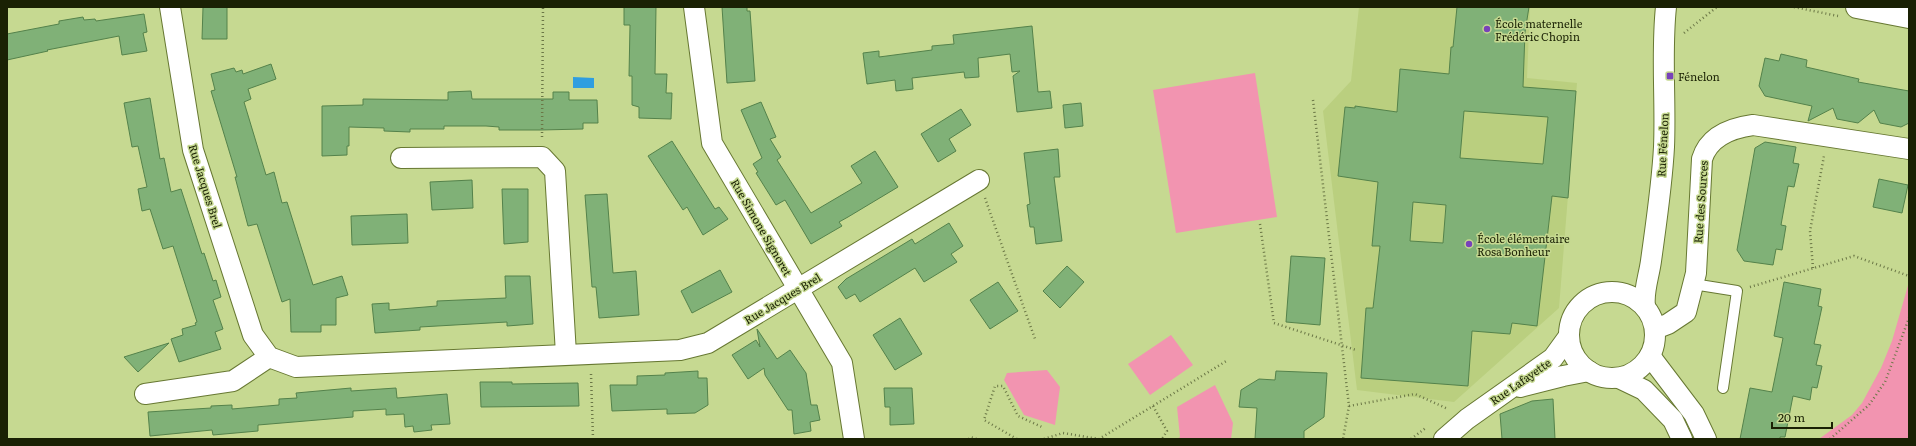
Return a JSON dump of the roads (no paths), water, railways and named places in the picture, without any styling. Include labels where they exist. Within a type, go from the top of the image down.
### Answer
[{"type":"street","name":"Rue Jacques Brel","points":[[170,7],[193,150],[253,335],[268,357],[296,367],[680,350],[708,343],[979,180]]},
{"type":"street","name":"Rue Simone Signoret","points":[[694,7],[712,143],[842,363],[854,439]]},
{"type":"street","name":"Rue Fénelon","points":[[1652,7],[1664,29]]},
{"type":"street","name":"Rue Fénelon","points":[[1645,306],[1644,297],[1647,289],[1651,260],[1664,147],[1664,29],[1666,7]]},
{"type":"street","points":[[1857,7],[1909,17]]},
{"type":"street","name":"Rue des Sources","points":[[1655,329],[1668,324],[1686,312],[1696,273],[1702,159],[1704,152],[1721,134],[1736,127],[1753,125],[1909,149]]},
{"type":"street","points":[[400,158],[542,157],[555,171],[566,354]]},
{"type":"street","points":[[1625,293],[1651,260]]},
{"type":"street","points":[[1610,291],[1625,293],[1645,306],[1652,317],[1655,329],[1655,343],[1650,356],[1637,370],[1619,378],[1608,378],[1589,371],[1578,362],[1572,349],[1569,336],[1571,323],[1576,311],[1584,302],[1597,294],[1610,291]]},
{"type":"street","name":"Rue Lafayette","points":[[1444,439],[1485,406],[1553,358],[1569,336]]},
{"type":"street","points":[[1650,356],[1694,414],[1706,439]]},
{"type":"street","points":[[145,394],[233,381],[268,357]]},
{"type":"street","name":"Rue Lafayette","points":[[1485,406],[1521,386],[1589,371]]},
{"type":"street","points":[[1619,378],[1644,390],[1673,420],[1682,439]]},
{"type":"lane","points":[[1694,284],[1737,291],[1723,388]]},
{"type":"water","points":[[573,77],[594,78],[594,88],[573,88]]},
{"type":"place","name":"École maternelle Frédéric Chopin","points":[[1487,29]]},
{"type":"place","name":"Fénelon","points":[[1670,76]]},
{"type":"place","name":"École élémentaire Rosa Bonheur","points":[[1469,244]]}]
